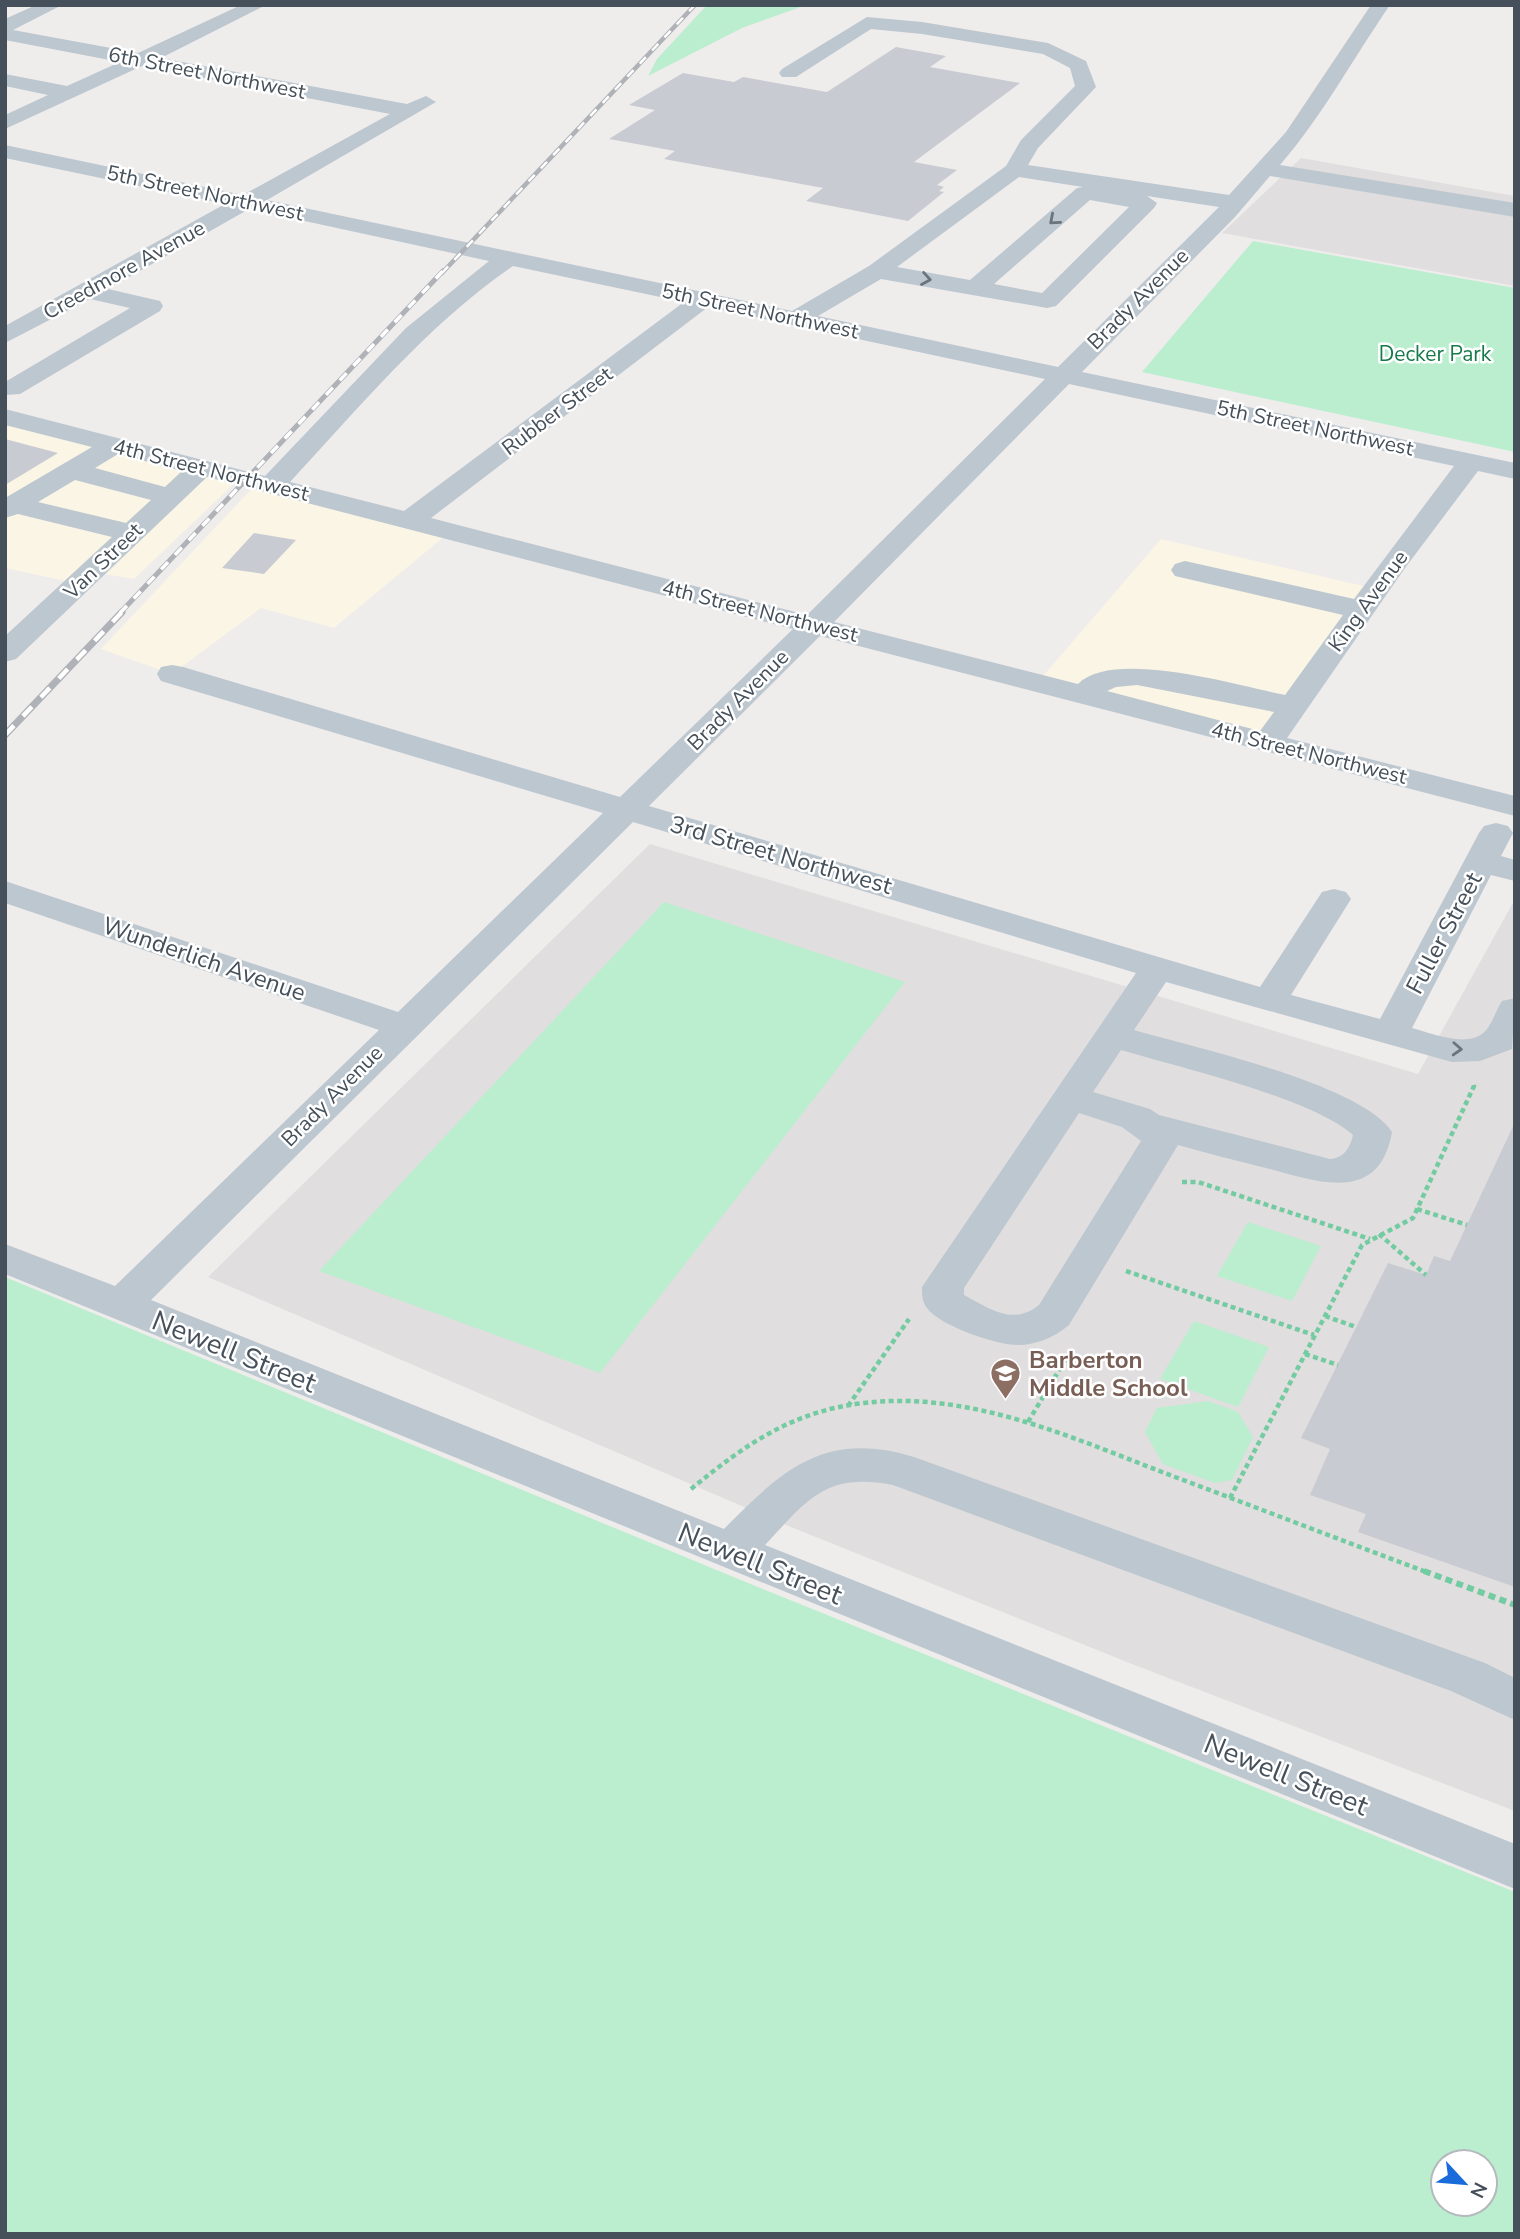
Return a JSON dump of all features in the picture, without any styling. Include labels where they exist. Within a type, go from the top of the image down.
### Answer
[{"type":"street","points":[[5,26],[53,5]]},
{"type":"street","points":[[5,123],[257,5]]},
{"type":"street","name":"Brady Avenue","points":[[120,1306],[627,810],[1235,203],[1294,136],[1346,52],[1381,5]]},
{"type":"street","points":[[789,73],[867,23],[922,28],[1048,49],[1079,65],[1086,87],[1029,145],[1015,170],[877,271],[797,318]]},
{"type":"street","name":"6th Street Northwest","points":[[5,34],[417,107]]},
{"type":"street","points":[[5,64],[50,43]]},
{"type":"street","points":[[5,80],[70,93]]},
{"type":"street","name":"Creedmore Avenue","points":[[5,336],[417,107]]},
{"type":"street","name":"5th Street Northwest","points":[[5,151],[1515,471]]},
{"type":"street","points":[[1267,169],[1515,210]]},
{"type":"street","points":[[1015,170],[1121,192],[1235,203]]},
{"type":"street","points":[[877,271],[1047,301],[1146,203],[1121,192],[1085,193],[975,288]]},
{"type":"street","points":[[1436,198],[1515,225]]},
{"type":"street","points":[[271,486],[396,353],[483,273],[509,258]]},
{"type":"street","points":[[8,403],[151,306],[87,291]]},
{"type":"street","name":"Rubber Street","points":[[409,521],[703,299]]},
{"type":"street","name":"4th Street Northwest","points":[[8,403],[116,445],[201,468],[1268,743],[1497,833],[1515,871]]},
{"type":"street","points":[[11,508],[116,445]]},
{"type":"street","name":"King Avenue","points":[[1268,743],[1361,610],[1471,462]]},
{"type":"street","name":"Van Street","points":[[5,653],[201,468]]},
{"type":"street","points":[[73,471],[170,497]]},
{"type":"street","points":[[11,508],[133,533]]},
{"type":"street","points":[[1185,569],[1361,610]]},
{"type":"street","name":"3rd Street Northwest","points":[[172,674],[1269,1001],[1452,1050],[1480,1049],[1499,1041],[1515,1009]]},
{"type":"street","points":[[1085,695],[1092,687],[1109,678],[1137,676],[1293,706]]},
{"type":"street","name":"Fuller Street","points":[[1391,1033],[1497,833]]},
{"type":"street","name":"Wunderlich Avenue","points":[[5,891],[404,1026]]},
{"type":"street","points":[[1269,1001],[1334,899]]},
{"type":"street","points":[[1149,1125],[1158,1132],[1160,1140],[1156,1151],[1090,1259],[1044,1326],[1031,1332],[1016,1332],[943,1300],[943,1287],[1157,968]]},
{"type":"street","points":[[1070,1098],[1149,1125],[1330,1172],[1345,1172],[1362,1161],[1373,1132],[1359,1118],[1322,1101],[1112,1036]]},
{"type":"street","name":"Newell Street","points":[[5,1258],[1515,1867]]},
{"type":"street","points":[[730,1552],[799,1484],[813,1475],[859,1462],[898,1469],[1468,1678],[1515,1700]]},
{"type":"path","points":[[1230,1498],[1362,1245],[1413,1218],[1474,1086],[1472,1078],[1466,1074]]},
{"type":"path","points":[[1174,1185],[1185,1180],[1198,1182],[1371,1239]]},
{"type":"path","points":[[1417,1209],[1467,1225]]},
{"type":"path","points":[[1379,1234],[1426,1275]]},
{"type":"path","points":[[1090,1259],[1314,1335]]},
{"type":"path","points":[[848,1407],[894,1338],[918,1310],[943,1300]]},
{"type":"path","points":[[1325,1316],[1356,1327]]},
{"type":"path","points":[[1028,1422],[1078,1339]]},
{"type":"path","points":[[1305,1353],[1338,1365]]},
{"type":"path","points":[[691,1489],[732,1456],[773,1429],[806,1416],[890,1402],[936,1404],[1028,1422],[1515,1605]]},
{"type":"shaded area","points":[[1301,158],[1515,196],[1515,286],[1222,233]]},
{"type":"shaded area","points":[[18,420],[240,478],[134,579],[92,572],[80,584],[5,568],[5,427]]},
{"type":"shaded area","points":[[258,482],[451,531],[334,628],[261,608],[172,674],[101,649]]},
{"type":"shaded area","points":[[1161,539],[1376,589],[1268,742],[1037,683]]},
{"type":"shaded area","name":"Barberton Middle School","points":[[650,844],[1418,1074],[1515,899],[1515,1811],[1137,1666],[786,1525],[208,1277]]},
{"type":"green space","points":[[707,5],[806,5],[742,28],[648,76],[657,59]]},
{"type":"green space","name":"Decker Park","points":[[1253,241],[1515,288],[1515,452],[1142,372]]},
{"type":"green space","points":[[664,902],[905,982],[600,1373],[319,1271]]},
{"type":"green space","points":[[1248,1222],[1321,1246],[1292,1301],[1217,1276]]},
{"type":"green space","points":[[5,1277],[753,1585],[1515,1892],[1515,2234],[5,2234]]},
{"type":"green space","points":[[1194,1321],[1269,1347],[1238,1407],[1160,1379]]},
{"type":"green space","points":[[1208,1401],[1238,1412],[1253,1437],[1232,1480],[1215,1483],[1163,1464],[1145,1432],[1157,1408]]},
{"type":"building","points":[[896,47],[946,56],[930,67],[1020,83],[914,162],[957,170],[937,185],[944,187],[939,191],[944,192],[908,221],[806,201],[823,188],[664,159],[675,151],[609,139],[655,110],[629,105],[683,73],[734,82],[743,77],[827,92]]},
{"type":"building","points":[[5,439],[58,453],[5,485]]},
{"type":"building","points":[[254,533],[296,540],[264,574],[222,568]]},
{"type":"building","points":[[1515,1122],[1515,1587],[1358,1532],[1366,1514],[1310,1495],[1330,1449],[1301,1438],[1388,1263],[1426,1275],[1434,1256],[1450,1261]]},
{"type":"railway","points":[[442,273],[695,5]]},
{"type":"railway","points":[[120,613],[443,271]]},
{"type":"railway","points":[[5,735],[122,612]]},
{"type":"place","name":"Barberton Middle School","points":[[1006,1401]]}]
